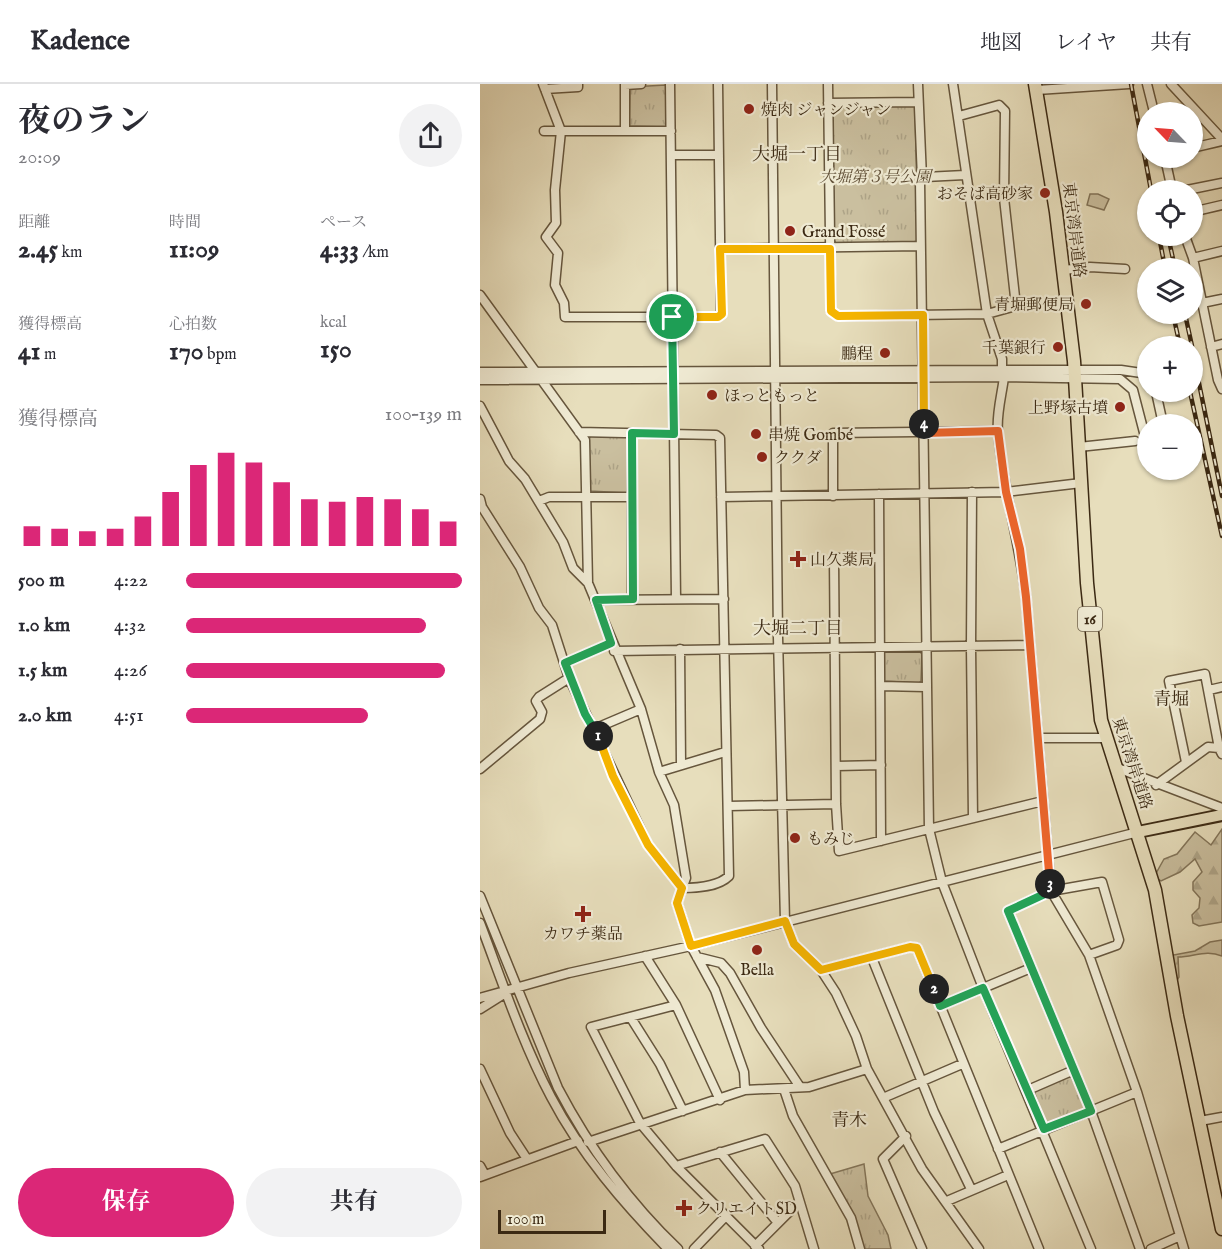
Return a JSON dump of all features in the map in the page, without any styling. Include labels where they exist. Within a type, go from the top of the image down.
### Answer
[{"type":"highway","name":"東京湾岸道路","points":[[1036,87],[1064,270],[1075,375],[1097,694],[1106,738],[1155,890],[1177,1016],[1222,1229]]},
{"type":"main road","points":[[1138,832],[1222,815]]},
{"type":"street","points":[[578,84],[578,87],[544,87],[561,131],[555,190],[556,223],[546,237],[558,254],[555,285],[564,303],[565,317],[718,317],[722,314],[718,84]]},
{"type":"street","points":[[625,131],[625,84],[640,84]]},
{"type":"street","points":[[670,84],[676,599]]},
{"type":"street","points":[[772,84],[778,650],[785,921],[794,944],[821,970],[846,1011],[867,1069],[922,1170],[947,1201],[979,1249]]},
{"type":"street","points":[[828,84],[831,311],[838,316],[987,314],[1016,306],[1004,198],[1005,111],[999,105],[959,116]]},
{"type":"street","points":[[918,84],[922,178],[920,246],[924,375],[925,687],[929,829],[942,882],[983,988],[1028,1090],[1091,1249]]},
{"type":"street","points":[[953,84],[987,314],[1002,359],[998,431],[1006,492],[1020,549],[1051,891],[1089,955],[1137,1092],[1184,1249]]},
{"type":"street","points":[[1036,87],[1129,84]]},
{"type":"street","points":[[1147,84],[1152,102]]},
{"type":"street","points":[[1171,84],[1222,140],[1203,145]]},
{"type":"street","points":[[828,103],[918,102]]},
{"type":"street","points":[[544,131],[671,131]]},
{"type":"street","points":[[671,154],[719,156]]},
{"type":"street","points":[[922,178],[965,176]]},
{"type":"street","points":[[1203,187],[1222,183]]},
{"type":"street","points":[[1203,210],[1222,206]]},
{"type":"street","points":[[720,249],[920,246]]},
{"type":"street","points":[[1189,246],[1193,258],[1222,252]]},
{"type":"street","points":[[1064,270],[1090,267],[1125,269]]},
{"type":"street","points":[[480,295],[585,440],[588,583]]},
{"type":"street","points":[[1203,303],[1222,299]]},
{"type":"street","points":[[1203,308],[1222,389]]},
{"type":"street","points":[[1211,347],[1222,344]]},
{"type":"street","points":[[1075,375],[1121,370],[1137,372]]},
{"type":"street","points":[[480,372],[673,375],[1003,373],[1075,375],[1120,379],[1130,386],[1138,414]]},
{"type":"street","points":[[480,380],[673,375]]},
{"type":"street","points":[[480,406],[509,461],[525,479],[563,542],[573,568],[588,583],[640,710],[659,772],[674,805],[686,878],[677,903],[691,946],[715,990],[744,1072],[745,1090]]},
{"type":"street","points":[[833,496],[833,432],[998,431]]},
{"type":"street","points":[[579,432],[719,436],[729,876],[723,881],[682,888]]},
{"type":"street","points":[[632,433],[633,599]]},
{"type":"street","points":[[1079,447],[1134,441]]},
{"type":"street","points":[[721,497],[1006,492],[1081,483]]},
{"type":"street","points":[[972,492],[970,647],[973,818]]},
{"type":"street","points":[[879,494],[881,841]]},
{"type":"street","points":[[539,501],[549,497],[631,497]]},
{"type":"street","points":[[481,505],[520,567],[539,608],[552,625],[569,678],[594,729],[613,776],[648,845],[682,888]]},
{"type":"street","points":[[879,558],[834,558],[837,647],[836,804],[840,851],[1042,801]]},
{"type":"street","points":[[596,600],[724,599]]},
{"type":"street","points":[[565,663],[613,647],[778,650],[837,647],[1029,645]]},
{"type":"street","points":[[681,649],[681,764]]},
{"type":"street","points":[[1156,784],[1208,747],[1220,751],[1205,674],[1169,681],[1186,762]]},
{"type":"street","points":[[480,769],[540,719],[542,712],[536,701],[569,678]]},
{"type":"street","points":[[881,686],[925,687]]},
{"type":"street","points":[[1209,690],[1222,687]]},
{"type":"street","points":[[594,729],[640,710]]},
{"type":"street","points":[[1038,738],[1106,738]]},
{"type":"street","points":[[659,772],[725,752]]},
{"type":"street","points":[[837,766],[881,765]]},
{"type":"street","points":[[1115,767],[1222,808]]},
{"type":"street","points":[[729,806],[836,804]]},
{"type":"street","points":[[480,998],[1138,832]]},
{"type":"street","points":[[1089,955],[1117,945],[1119,940],[1102,882],[1051,891],[1008,911],[1091,1111],[1140,1249]]},
{"type":"street","points":[[480,896],[558,1088],[588,1142],[636,1206],[678,1249]]},
{"type":"street","points":[[480,923],[551,1096],[578,1141],[633,1213],[668,1249]]},
{"type":"street","points":[[821,970],[910,947],[917,948],[962,1064],[1039,1249]]},
{"type":"street","points":[[645,956],[676,1005],[720,1100]]},
{"type":"street","points":[[697,957],[721,963],[730,973],[761,1028],[800,1087]]},
{"type":"street","points":[[872,958],[921,1081],[971,1189]]},
{"type":"street","points":[[940,1006],[1031,968]]},
{"type":"street","points":[[480,1009],[492,1004],[507,992]]},
{"type":"street","points":[[676,1005],[591,1027],[640,1123],[676,1166],[757,1247],[799,1202]]},
{"type":"street","points":[[631,1018],[660,1064],[683,1111]]},
{"type":"street","points":[[883,1098],[962,1064]]},
{"type":"street","points":[[480,1069],[510,1133],[527,1159]]},
{"type":"street","points":[[588,1142],[745,1090],[800,1087],[829,1082],[867,1069]]},
{"type":"street","points":[[1028,1090],[1074,1070]]},
{"type":"street","points":[[784,1089],[793,1116],[851,1218],[860,1249]]},
{"type":"street","points":[[998,1149],[1137,1092]]},
{"type":"street","points":[[1200,1121],[1222,1118]]},
{"type":"street","points":[[906,1137],[883,1159],[922,1249]]},
{"type":"street","points":[[676,1166],[765,1138],[780,1167],[795,1186],[814,1249]]},
{"type":"street","points":[[480,1166],[482,1176],[578,1141]]},
{"type":"street","points":[[720,1152],[778,1223]]},
{"type":"street","points":[[947,1201],[1008,1175]]},
{"type":"street","points":[[694,1249],[725,1217]]},
{"type":"street","points":[[1151,1249],[1180,1236]]},
{"type":"green space","points":[[666,85],[666,127],[629,126],[630,87]]},
{"type":"green space","name":"大堀第３号公園","points":[[915,106],[918,242],[836,244],[834,242],[832,110],[835,107]]},
{"type":"green space","points":[[1090,194],[1098,194],[1109,199],[1104,210],[1087,205]]},
{"type":"green space","points":[[591,436],[627,436],[629,439],[627,493],[590,491],[588,440]]},
{"type":"green space","points":[[919,651],[922,654],[919,683],[883,681],[883,654],[885,652]]},
{"type":"green space","points":[[1222,829],[1222,922],[1199,926],[1193,923],[1192,915],[1199,908],[1200,898],[1193,890],[1193,882],[1202,872],[1195,859],[1180,872],[1161,881],[1154,877],[1164,859],[1177,854],[1195,832],[1211,845]]},
{"type":"green space","points":[[1222,940],[1222,956],[1205,953],[1178,957],[1179,977],[1176,982],[1168,956],[1195,951],[1210,942]]},
{"type":"green space","points":[[1070,1075],[1086,1107],[1083,1111],[1049,1124],[1045,1123],[1034,1091]]},
{"type":"green space","points":[[864,1164],[868,1196],[888,1235],[891,1249],[862,1249],[830,1174]]},
{"type":"railway","points":[[1131,84],[1149,180]]},
{"type":"railway","points":[[1161,246],[1163,258]]},
{"type":"railway","points":[[1170,246],[1173,258]]},
{"type":"railway","points":[[1175,324],[1178,336]]},
{"type":"railway","points":[[1187,324],[1190,336]]},
{"type":"railway","points":[[1192,402],[1222,536]]},
{"type":"railway","points":[[1203,402],[1222,496]]},
{"type":"place","name":"焼肉 ジャンジャン","points":[[749,109]]},
{"type":"place","name":"おそば高砂家","points":[[1045,193]]},
{"type":"place","name":"Grand Fossé","points":[[790,231]]},
{"type":"place","name":"青堀郵便局","points":[[1086,304]]},
{"type":"place","name":"千葉銀行","points":[[1058,347]]},
{"type":"place","name":"鵬程","points":[[885,353]]},
{"type":"place","name":"ほっともっと","points":[[712,395]]},
{"type":"place","name":"上野塚古墳","points":[[1120,407]]},
{"type":"place","name":"串焼 Gombé","points":[[756,434]]},
{"type":"place","name":"ククダ","points":[[762,457]]},
{"type":"place","name":"山久薬局","points":[[798,559]]},
{"type":"place","name":"もみじ","points":[[795,838]]},
{"type":"place","name":"カワチ薬品","points":[[583,914]]},
{"type":"place","name":"Bella","points":[[757,950]]},
{"type":"place","name":"クリエイトSD","points":[[684,1208]]},
{"type":"district","name":"大堀一丁目","points":[[797,154]]},
{"type":"district","name":"大堀二丁目","points":[[798,628]]},
{"type":"district","name":"青堀","points":[[1171,699]]},
{"type":"district","name":"青木","points":[[849,1120]]},
{"type":"route","points":[[720,249],[830,249],[831,311],[838,316],[923,315],[924,433],[998,431],[1006,492],[1020,549],[1026,597],[1051,891],[1008,911],[1091,1111],[1044,1129],[983,988],[940,1006],[917,948],[910,947],[821,970],[794,944],[785,921],[691,946],[677,903],[682,888],[648,845],[613,776],[600,739],[585,714],[565,663],[611,643],[596,600],[633,599],[632,433],[674,434],[672,317],[718,317],[722,314],[720,249]]}]
